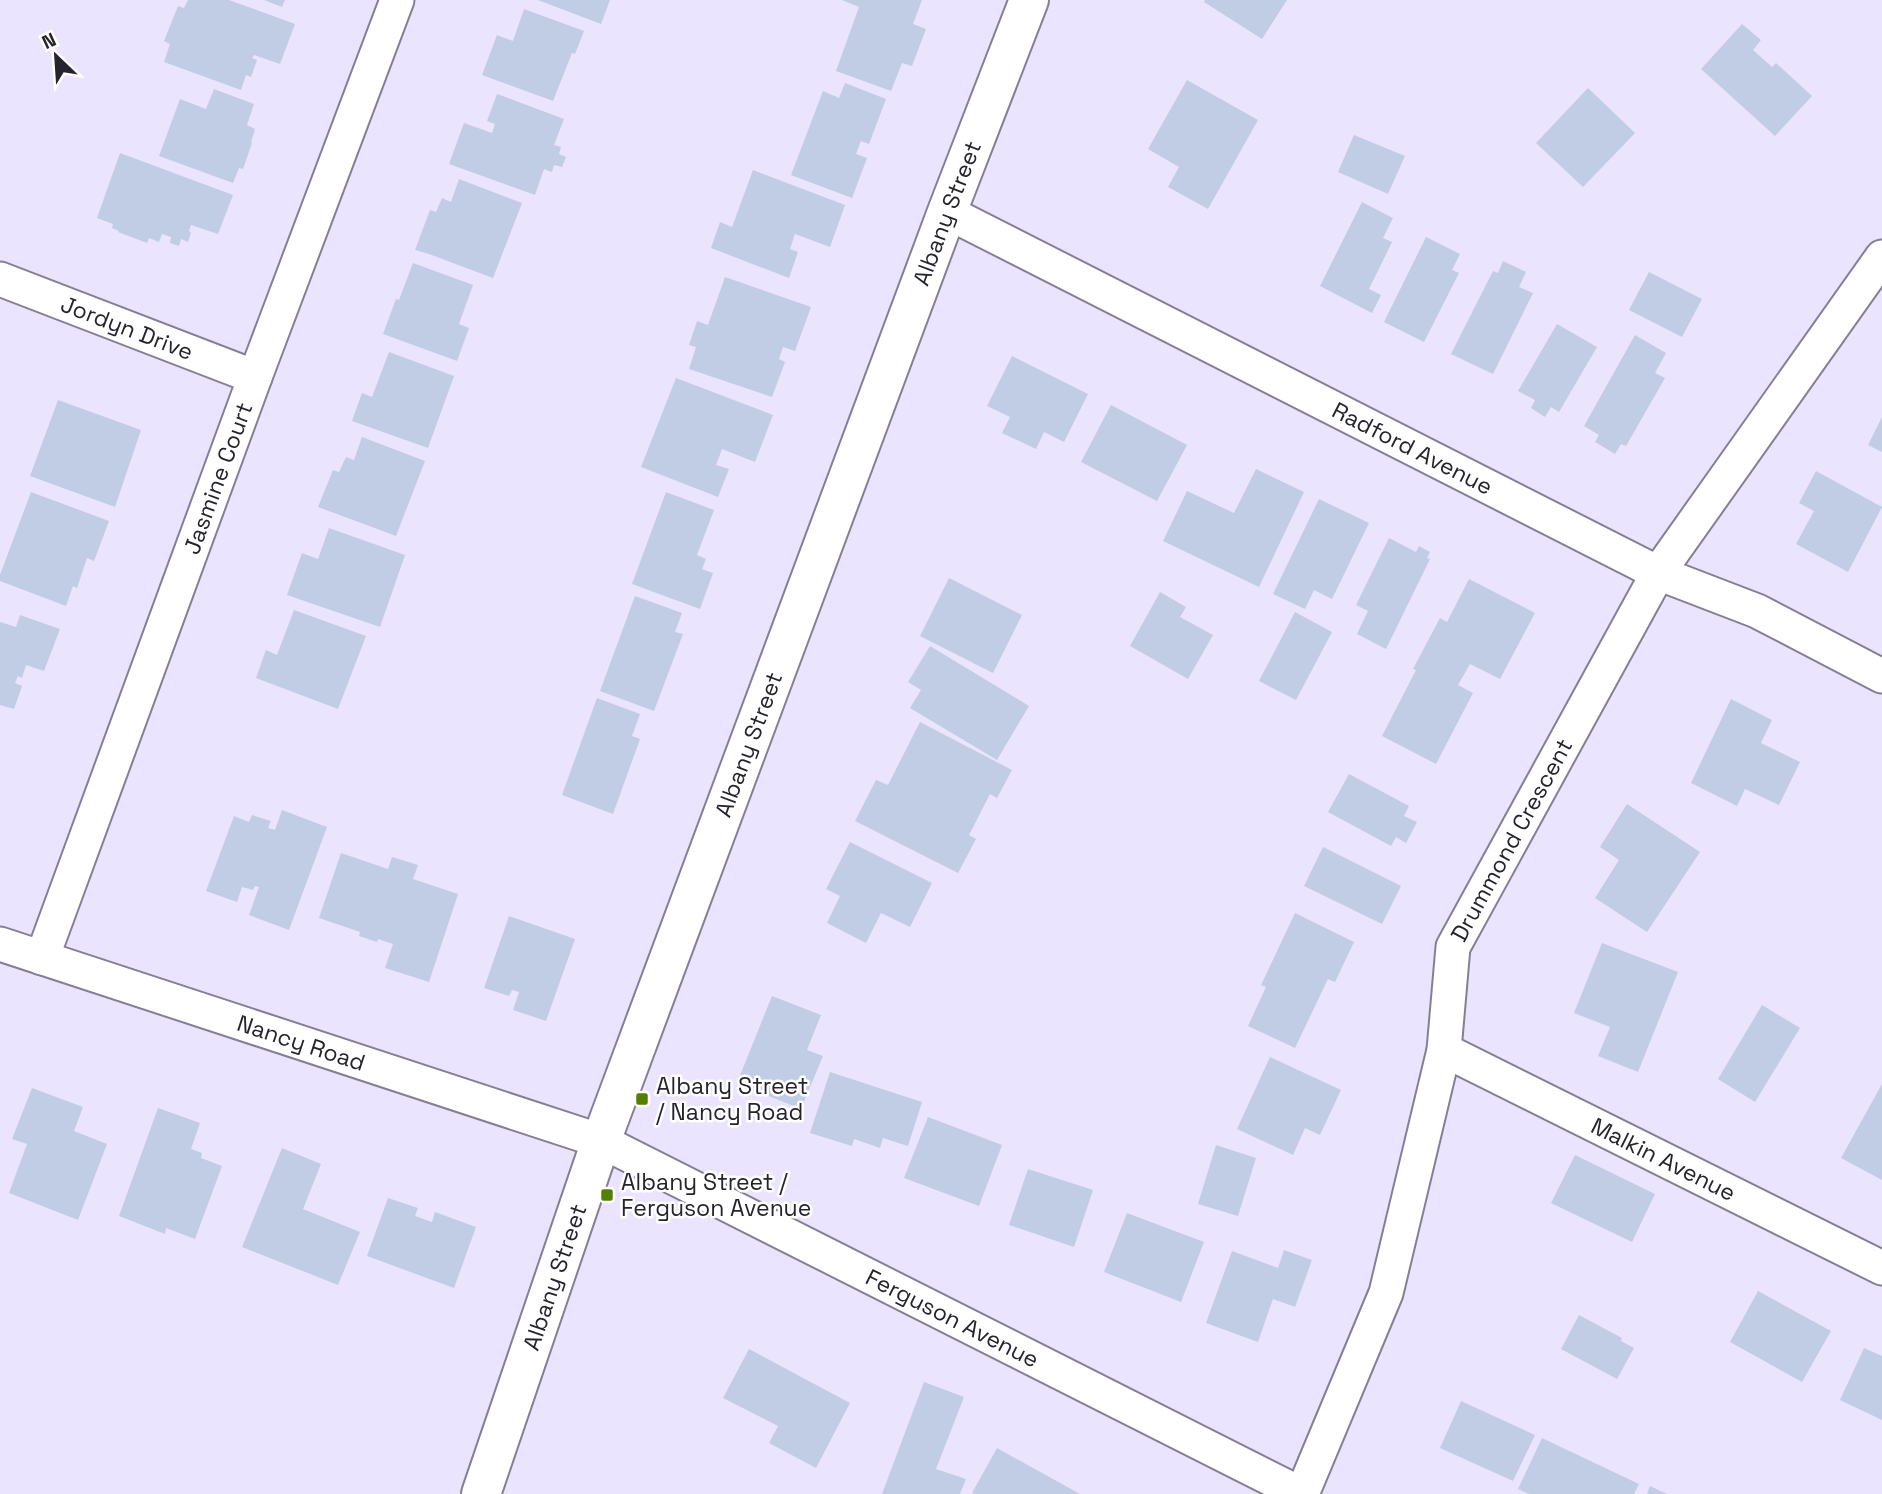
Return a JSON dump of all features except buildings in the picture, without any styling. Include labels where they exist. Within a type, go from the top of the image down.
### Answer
[{"type":"street","name":"Jasmine Court","points":[[42,958],[397,0]]},
{"type":"street","name":"Albany Street","points":[[481,1494],[601,1141],[947,212],[1029,0]]},
{"type":"street","name":"Radford Avenue","points":[[947,212],[1658,573],[1757,611],[1882,676]]},
{"type":"street","name":"Drummond Crescent","points":[[1302,1494],[1386,1293],[1444,1050],[1452,947],[1658,573],[1882,257]]},
{"type":"street","name":"Jordyn Drive","points":[[0,279],[256,377]]},
{"type":"street","name":"Nancy Road","points":[[0,944],[601,1141]]},
{"type":"street","name":"Malkin Avenue","points":[[1444,1050],[1882,1268]]},
{"type":"street","name":"Ferguson Avenue","points":[[601,1141],[1302,1494]]},
{"type":"place","name":"Albany Street / Nancy Road","points":[[642,1099]]},
{"type":"place","name":"Albany Street / Ferguson Avenue","points":[[607,1195]]}]
